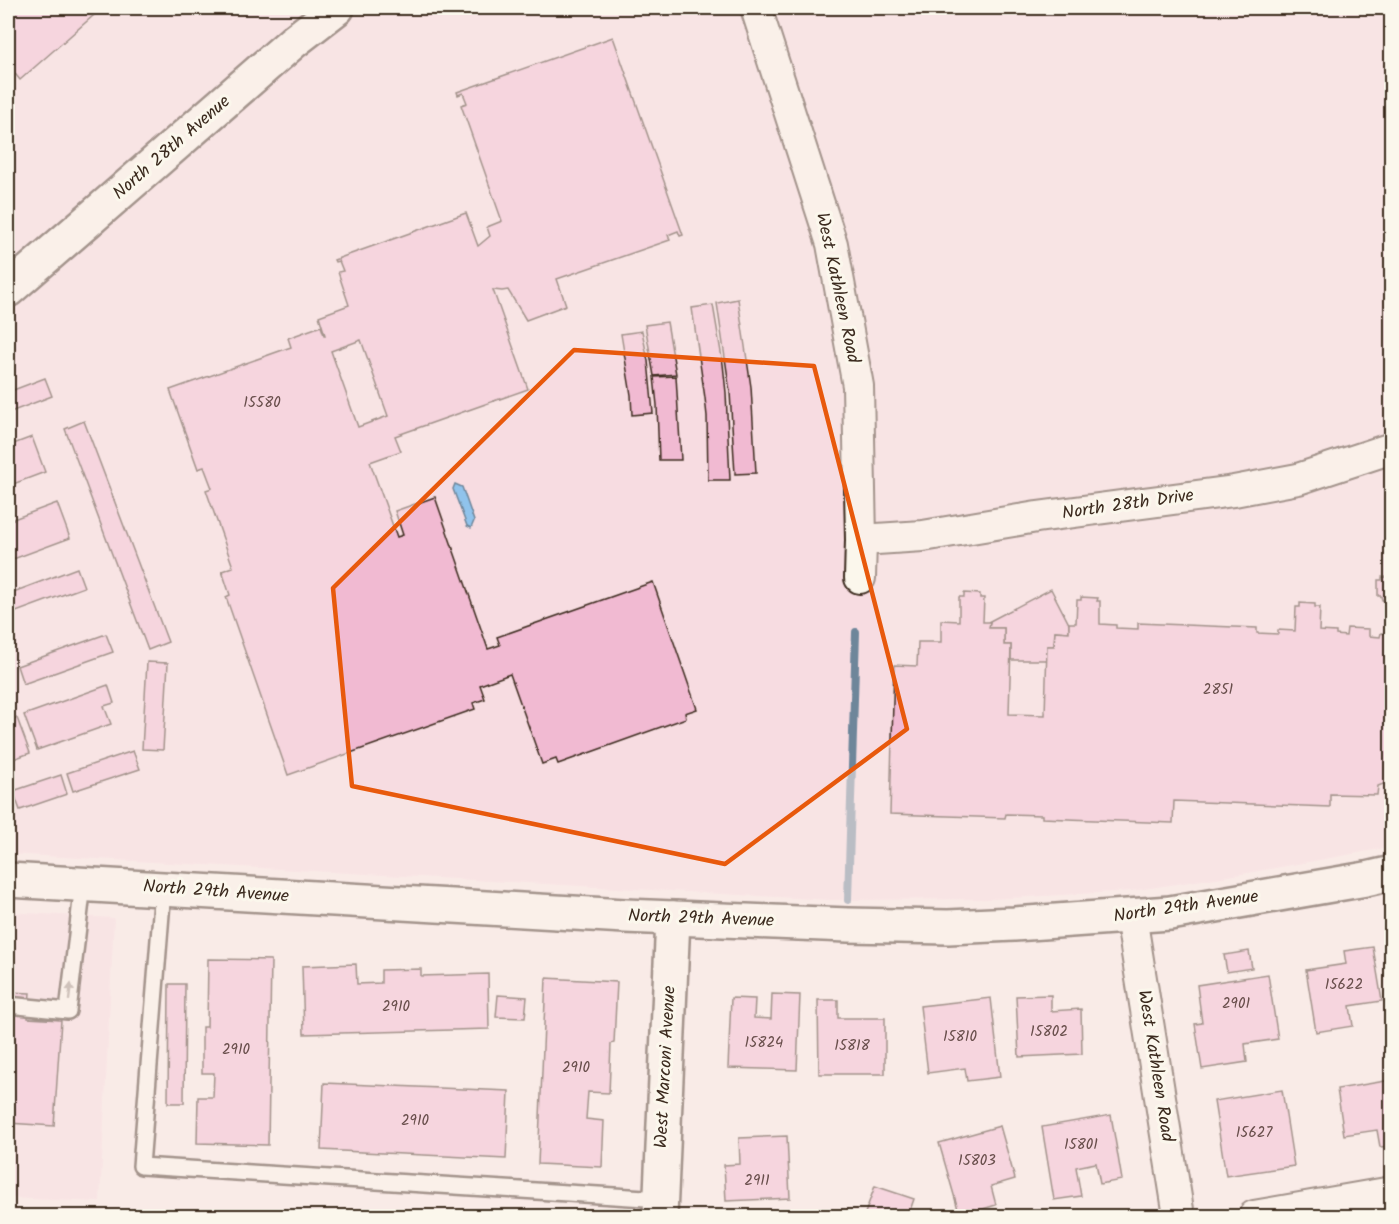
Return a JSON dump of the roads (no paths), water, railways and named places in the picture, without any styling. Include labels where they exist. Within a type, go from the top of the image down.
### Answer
[{"type":"street","name":"North 28th Avenue","points":[[8,290],[293,42],[338,8]]},
{"type":"street","name":"West Kathleen Road","points":[[756,8],[831,244],[858,386],[860,578]]},
{"type":"street","name":"North 28th Drive","points":[[861,540],[923,536],[1037,517],[1234,491],[1298,478],[1392,448]]},
{"type":"street","name":"North 29th Avenue","points":[[8,880],[673,918],[848,926],[948,927],[1170,913],[1392,873]]},
{"type":"street","name":"West Kathleen Road","points":[[1131,916],[1179,1216]]},
{"type":"street","name":"West Marconi Avenue","points":[[660,1208],[673,918]]},
{"type":"street","points":[[1254,1216],[1392,1192]]},
{"type":"lane","points":[[8,1005],[68,1011],[83,884]]},
{"type":"lane","points":[[163,889],[141,1166],[660,1208]]},
{"type":"water","points":[[455,484],[462,487],[474,521],[471,528],[467,526],[453,489]]},
{"type":"waterway","points":[[848,900],[856,632]]}]
